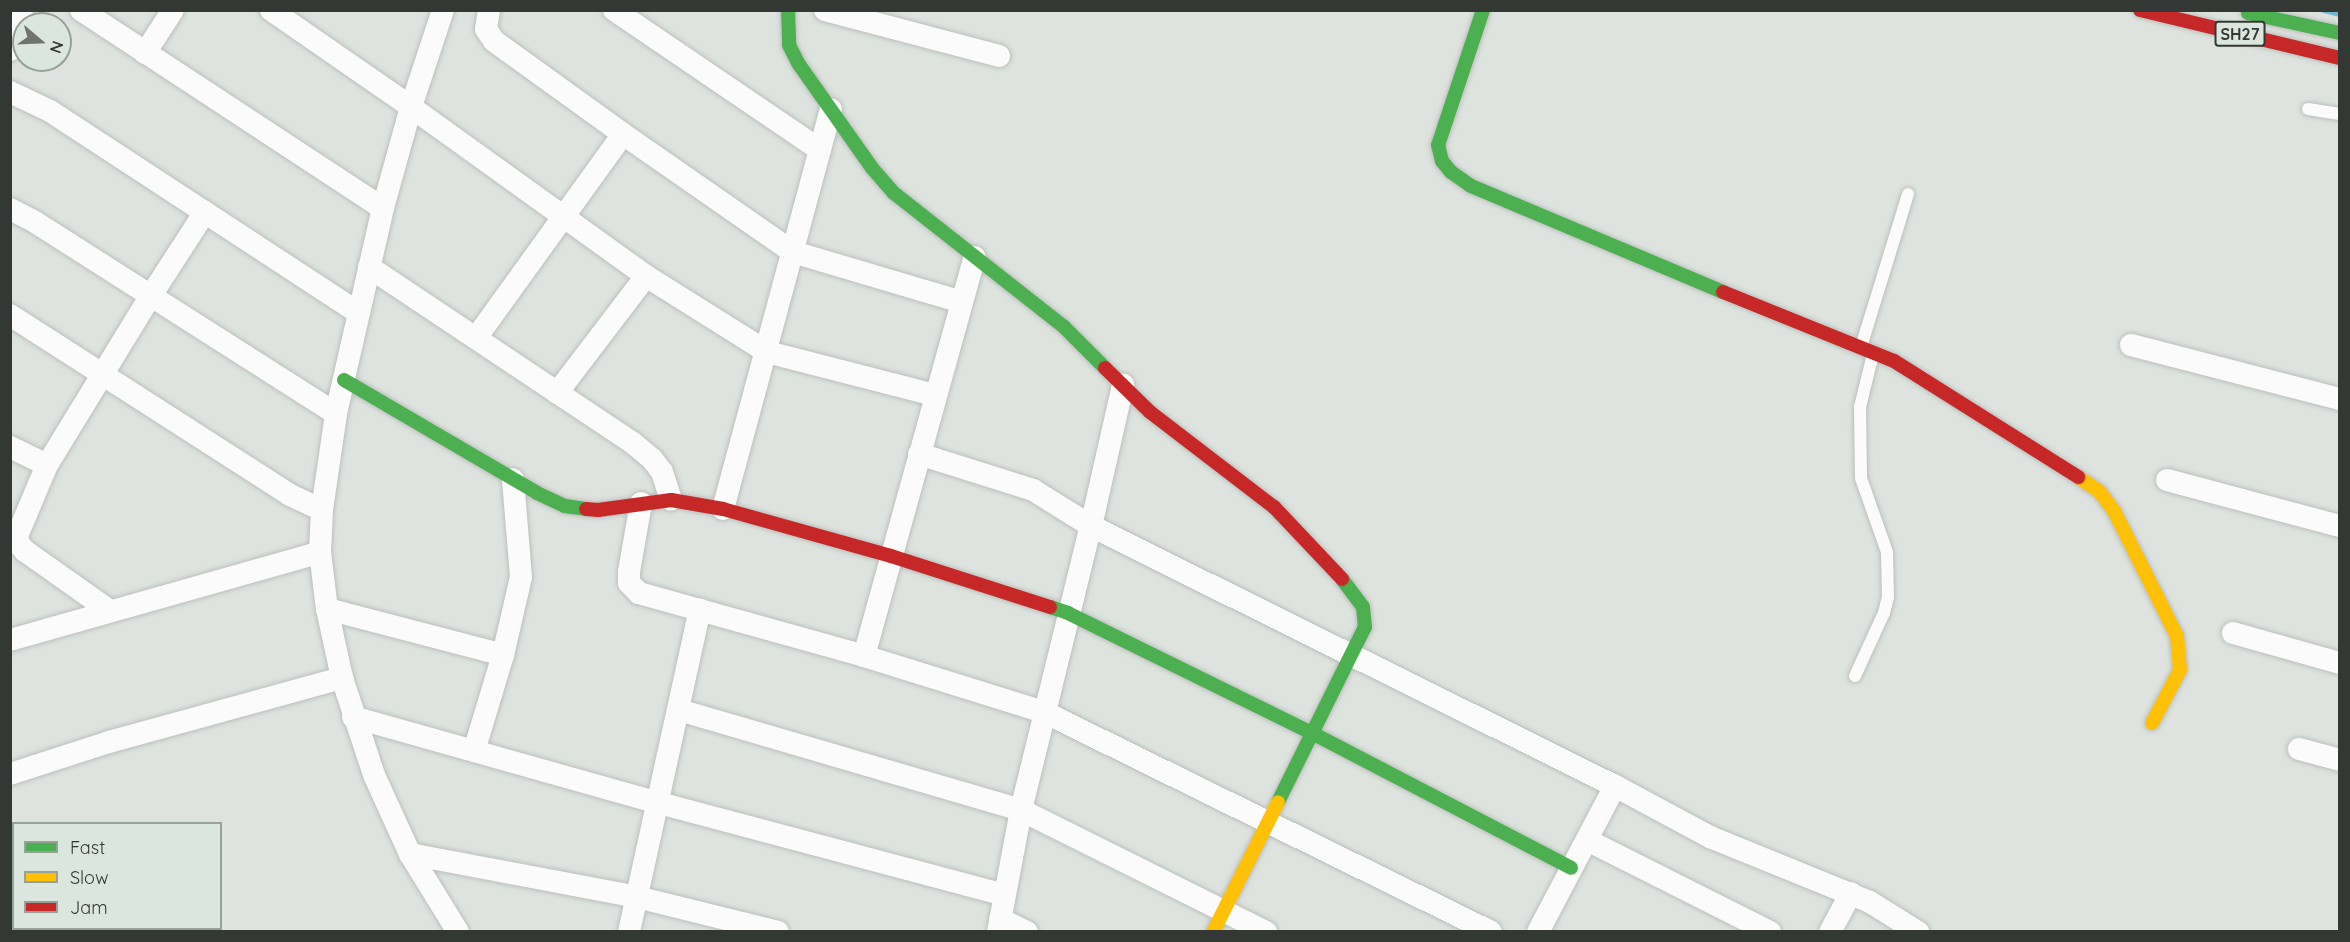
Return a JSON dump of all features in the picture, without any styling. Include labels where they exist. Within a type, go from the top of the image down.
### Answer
[{"type":"street","points":[[10,50],[22,10]]},
{"type":"street","points":[[81,10],[383,208]]},
{"type":"street","points":[[145,53],[173,10]]},
{"type":"street","points":[[270,10],[411,107],[646,276],[767,352],[935,395]]},
{"type":"street","points":[[443,10],[411,107],[369,267],[336,414],[322,510],[320,552],[327,609],[342,678],[381,792],[410,854],[458,932]]},
{"type":"street","points":[[489,10],[486,29],[494,41],[793,252],[962,302]]},
{"type":"street","points":[[614,10],[820,150]]},
{"type":"street","points":[[788,10],[789,45],[798,63],[872,168],[894,193],[1064,327],[1150,412],[1274,507],[1357,596],[1366,616],[1365,627],[1213,932]]},
{"type":"street","points":[[825,10],[999,56]]},
{"type":"street","points":[[1483,10],[1438,145],[1442,161],[1451,172],[1471,186],[1894,361],[1931,382],[2099,490],[2114,511],[2177,636],[2180,670],[2152,723]]},
{"type":"street","name":"SH27","points":[[2140,10],[2340,58]]},
{"type":"street","name":"SH27","points":[[2238,10],[2340,33]]},
{"type":"street","points":[[10,92],[50,111],[359,313]]},
{"type":"street","points":[[723,509],[831,109]]},
{"type":"street","points":[[476,338],[623,134]]},
{"type":"street","points":[[10,209],[35,222],[336,414]]},
{"type":"street","points":[[110,611],[18,543],[20,525],[47,465],[205,212]]},
{"type":"street","points":[[864,656],[975,256]]},
{"type":"street","points":[[369,267],[652,459],[662,472],[671,500]]},
{"type":"street","points":[[557,393],[646,276]]},
{"type":"street","points":[[10,315],[290,495],[322,510]]},
{"type":"street","points":[[2131,345],[2340,399]]},
{"type":"street","points":[[344,380],[513,479],[565,506],[581,509],[619,509],[641,503],[671,500],[723,509],[891,556],[1068,614],[1312,733],[1571,868]]},
{"type":"street","points":[[1027,932],[999,925],[1004,895],[1021,810],[1123,385]]},
{"type":"street","points":[[10,447],[47,465]]},
{"type":"street","points":[[919,454],[1025,487],[1047,497],[1091,526],[1615,786],[1710,837],[1851,893],[1889,911],[1918,932]]},
{"type":"street","points":[[474,751],[503,655],[521,578],[513,479]]},
{"type":"street","points":[[2167,480],[2340,526]]},
{"type":"street","points":[[641,503],[629,583],[639,593],[864,656],[1044,712],[1491,932]]},
{"type":"street","points":[[10,640],[320,552]]},
{"type":"street","points":[[327,609],[503,655]]},
{"type":"street","points":[[629,932],[700,610]]},
{"type":"street","points":[[2233,633],[2340,663]]},
{"type":"street","points":[[10,774],[109,742],[342,678]]},
{"type":"street","points":[[679,710],[1021,810],[1224,909],[1266,932]]},
{"type":"street","points":[[354,717],[659,803],[1004,895]]},
{"type":"street","points":[[2299,749],[2340,760]]},
{"type":"street","points":[[1538,932],[1615,786]]},
{"type":"street","points":[[1587,840],[1770,932]]},
{"type":"street","points":[[410,854],[637,897],[778,932]]},
{"type":"street","points":[[1830,932],[1851,893]]},
{"type":"lane","points":[[2308,109],[2340,114]]},
{"type":"lane","points":[[1856,676],[1884,613],[1888,597],[1887,552],[1863,489],[1858,442],[1860,407],[1867,350],[1908,194]]},
{"type":"waterway","points":[[2324,10],[2340,14]]},
{"type":"traffic: fast","points":[[788,10],[789,45],[798,63],[872,168],[894,193],[1064,327],[1105,368]]},
{"type":"traffic: fast","points":[[1483,10],[1438,145],[1442,161],[1451,172],[1471,186],[1723,292]]},
{"type":"traffic: fast","points":[[2248,13],[2340,33]]},
{"type":"traffic: fast","points":[[344,380],[537,493],[565,506],[586,509]]},
{"type":"traffic: fast","points":[[1278,802],[1365,627],[1363,607],[1342,579]]},
{"type":"traffic: fast","points":[[1050,607],[1068,613],[1312,733],[1571,868]]},
{"type":"traffic: slow","points":[[2078,477],[2099,491],[2114,511],[2177,636],[2180,670],[2152,723]]},
{"type":"traffic: slow","points":[[1213,932],[1278,802]]},
{"type":"traffic: jam","points":[[2140,10],[2340,58]]},
{"type":"traffic: jam","points":[[1723,292],[1894,361],[2078,477]]},
{"type":"traffic: jam","points":[[1105,368],[1150,412],[1274,507],[1342,579]]},
{"type":"traffic: jam","points":[[586,509],[598,510],[671,500],[723,509],[891,556],[1050,607]]}]
